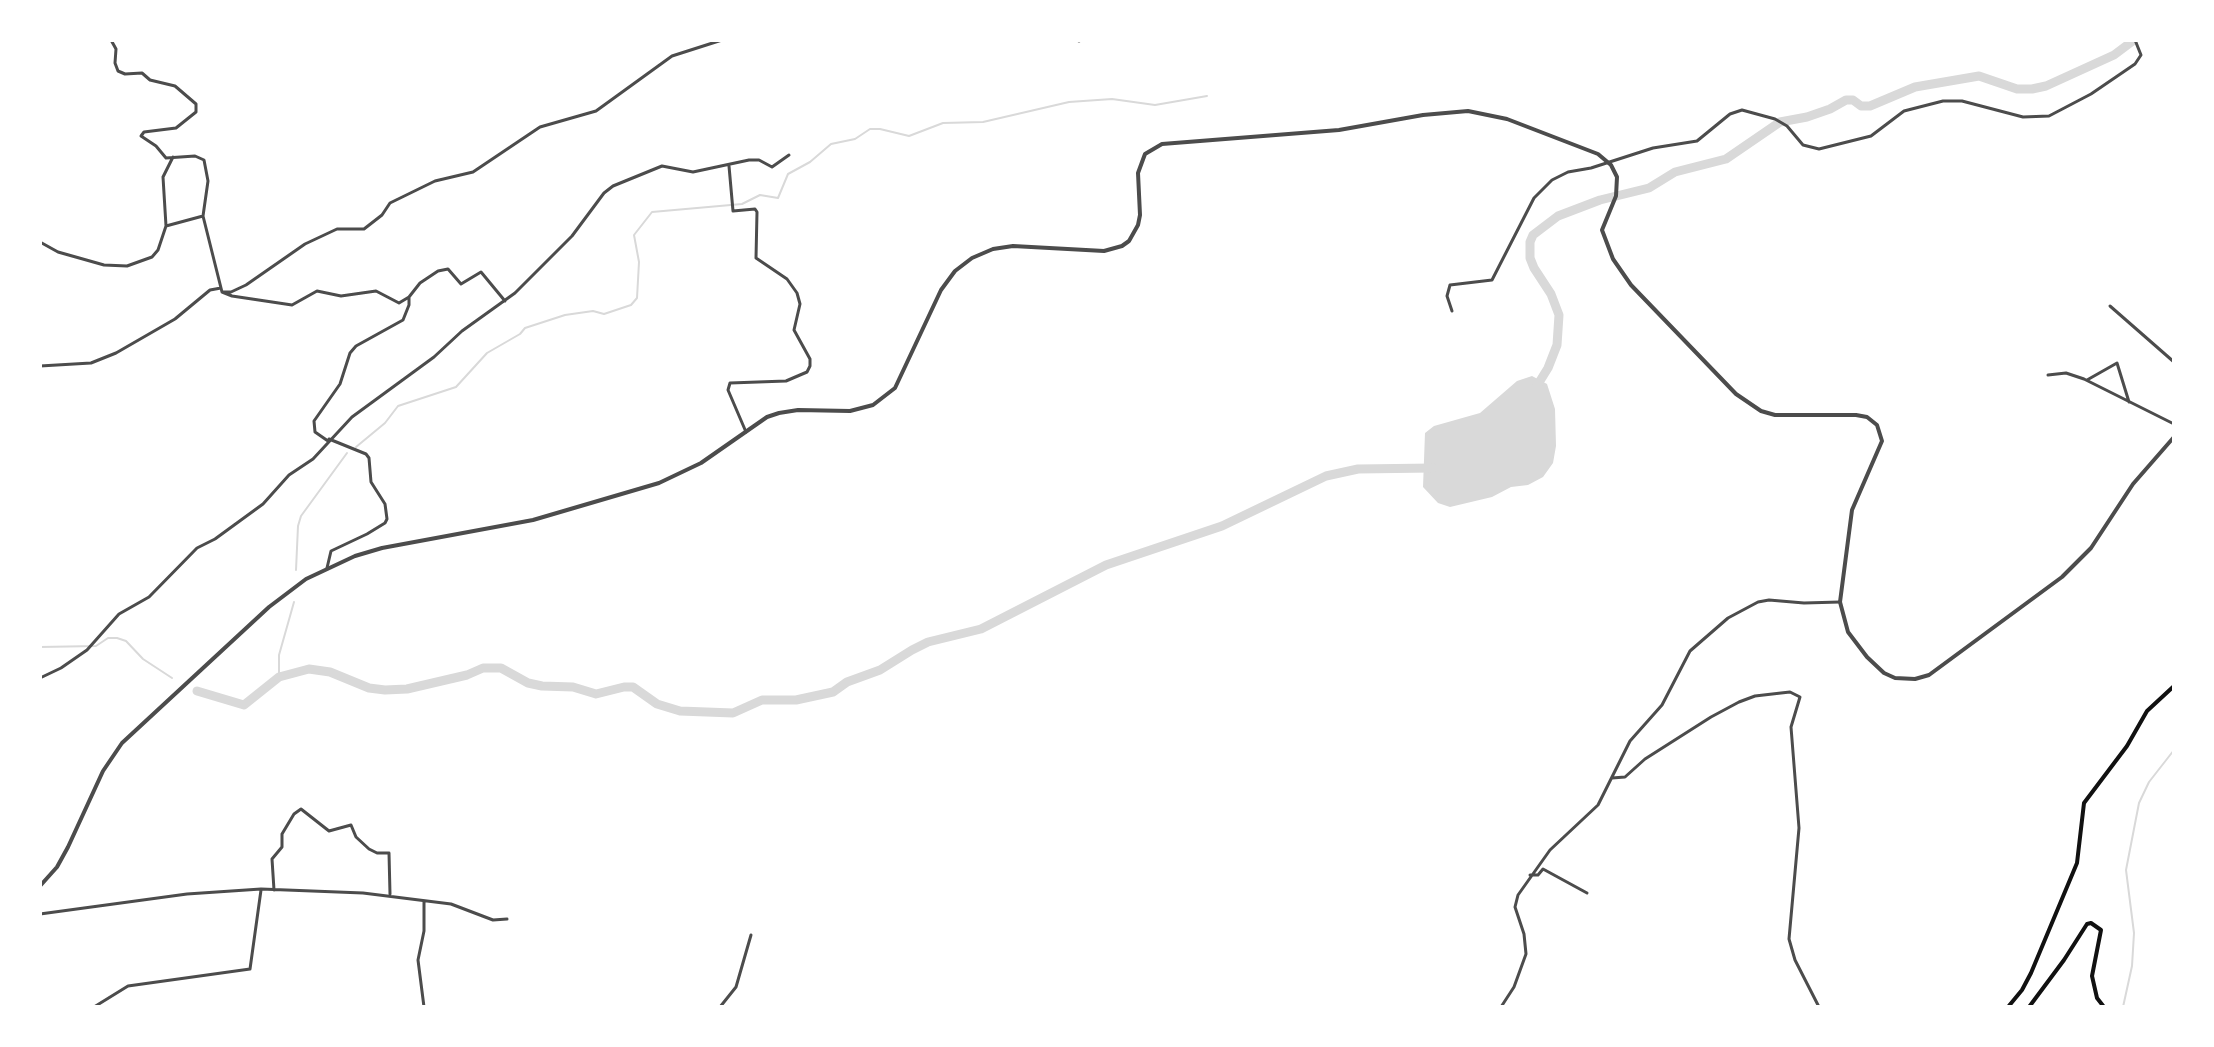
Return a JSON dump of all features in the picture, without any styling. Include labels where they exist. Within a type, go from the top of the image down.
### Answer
[{"type":"main road","points":[[2008,1007],[2027,982],[2077,863],[2084,803],[2127,746],[2147,711],[2174,686]]},
{"type":"main road","points":[[2029,1007],[2087,924],[2091,923],[2101,930],[2092,976],[2097,998],[2104,1007]]},
{"type":"street","points":[[111,40],[116,49],[118,71],[125,74],[142,73],[150,80],[175,86],[196,104],[196,112],[176,128],[141,134],[156,146],[162,156],[195,156],[204,160],[208,181],[203,216],[221,290],[232,296],[264,299],[284,305],[299,304],[317,291],[341,296],[376,291],[399,303],[409,297],[420,283],[438,271],[448,269],[461,284],[481,272],[505,301]]},
{"type":"street","points":[[40,366],[91,363],[116,353],[175,319],[210,290],[231,292],[246,285],[305,244],[337,229],[364,229],[382,215],[390,203],[435,181],[473,172],[540,127],[596,111],[672,56],[722,40]]},
{"type":"street","points":[[1452,311],[1447,296],[1450,285],[1492,280],[1534,198],[1552,180],[1568,172],[1591,168],[1653,148],[1697,141],[1730,114],[1742,110],[1775,119],[1787,126],[1803,145],[1819,149],[1871,136],[1904,111],[1943,101],[1962,101],[2023,117],[2049,116],[2091,94],[2135,64],[2141,55],[2135,40]]},
{"type":"street","points":[[40,886],[63,857],[103,771],[133,731],[269,607],[306,579],[382,548],[533,520],[659,483],[701,463],[779,413],[798,410],[850,411],[873,405],[889,394],[901,379],[948,278],[976,255],[1013,246],[1104,251],[1122,246],[1138,225],[1137,182],[1141,163],[1145,154],[1162,144],[1339,130],[1423,115],[1468,111],[1524,125],[1598,154],[1615,170],[1618,183],[1602,230],[1613,259],[1631,285],[1736,394],[1761,411],[1775,415],[1856,415],[1867,417],[1877,425],[1882,441],[1852,510],[1840,602],[1848,632],[1875,666],[1888,675],[1904,679],[1929,675],[2062,577],[2091,548],[2150,461],[2174,437]]},
{"type":"street","points":[[40,678],[61,668],[91,646],[119,614],[152,595],[197,548],[215,539],[263,504],[289,475],[313,459],[352,417],[505,301],[572,236],[604,193],[613,186],[662,166],[693,172],[757,160],[772,167],[789,155]]},
{"type":"street","points":[[40,242],[58,252],[104,265],[127,266],[152,257],[158,250],[166,226],[163,177],[173,157]]},
{"type":"street","points":[[729,166],[733,211],[755,209],[756,258],[787,279],[797,293],[800,304],[794,330],[810,359],[807,372],[786,381],[730,383],[728,390],[746,432]]},
{"type":"street","points":[[166,226],[203,216]]},
{"type":"street","points":[[327,568],[331,551],[367,534],[387,519],[385,504],[371,482],[369,458],[315,432],[314,421],[340,384],[350,353],[356,346],[403,320],[409,297]]},
{"type":"street","points":[[2110,306],[2174,362]]},
{"type":"street","points":[[2087,380],[2117,363],[2129,402]]},
{"type":"street","points":[[2048,375],[2066,373],[2087,380],[2174,424]]},
{"type":"street","points":[[1501,1007],[1514,987],[1526,954],[1515,903],[1530,875],[1550,850],[1598,805],[1630,741],[1662,705],[1690,651],[1728,618],[1769,600],[1840,602]]},
{"type":"street","points":[[1612,778],[1625,777],[1645,759],[1739,702],[1755,696],[1790,692],[1800,697],[1791,727],[1799,828],[1789,939],[1795,960],[1819,1007]]},
{"type":"street","points":[[274,890],[272,859],[282,847],[282,834],[294,814],[301,809],[329,831],[351,825],[356,837],[373,852],[389,853],[390,896]]},
{"type":"street","points":[[1530,875],[1538,875],[1543,869],[1587,893]]},
{"type":"street","points":[[94,1007],[128,986],[250,969],[261,889]]},
{"type":"street","points":[[40,914],[187,894],[261,889],[390,896],[451,904],[493,920],[507,919]]},
{"type":"street","points":[[424,901],[424,931],[418,960],[424,1007]]},
{"type":"street","points":[[720,1007],[736,987],[751,935]]},
{"type":"shaded area","points":[[1532,376],[1547,384],[1555,409],[1553,463],[1543,477],[1492,497],[1450,507],[1438,503],[1423,487],[1425,433],[1434,426],[1480,413],[1517,381]]},
{"type":"waterway","points":[[1535,389],[1557,345],[1559,315],[1530,258],[1530,242],[1533,235],[1558,216],[1600,200],[1649,188],[1675,172],[1726,159],[1780,122],[1807,117],[1846,100],[1870,106],[1915,87],[1979,76],[2017,89],[2032,89],[2046,86],[2114,55],[2134,40]]},
{"type":"waterway","points":[[356,447],[385,423],[398,406],[456,387],[487,353],[525,328],[565,315],[593,311],[604,314],[631,305],[637,298],[639,262],[634,235],[652,212],[742,204],[760,195],[778,198],[788,174],[810,162],[831,144],[855,139],[870,129],[909,136],[943,123],[983,122],[1069,102],[1112,99],[1155,105],[1207,96]]},
{"type":"waterway","points":[[296,570],[301,516],[347,453]]},
{"type":"waterway","points":[[197,691],[244,705],[279,677],[309,669],[330,672],[369,688],[385,690],[407,689],[467,675],[483,668],[501,668],[528,683],[542,686],[573,687],[596,694],[633,687],[657,704],[680,711],[733,713],[762,700],[796,700],[833,692],[847,682],[880,670],[928,642],[981,629],[1106,565],[1222,526],[1326,476],[1358,469],[1433,468]]},
{"type":"waterway","points":[[279,677],[279,655],[294,602]]},
{"type":"waterway","points":[[40,647],[96,646],[108,638],[117,638],[126,641],[143,659],[172,678]]},
{"type":"waterway","points":[[2123,1007],[2132,966],[2134,933],[2126,870],[2139,803],[2149,782],[2174,750]]}]
